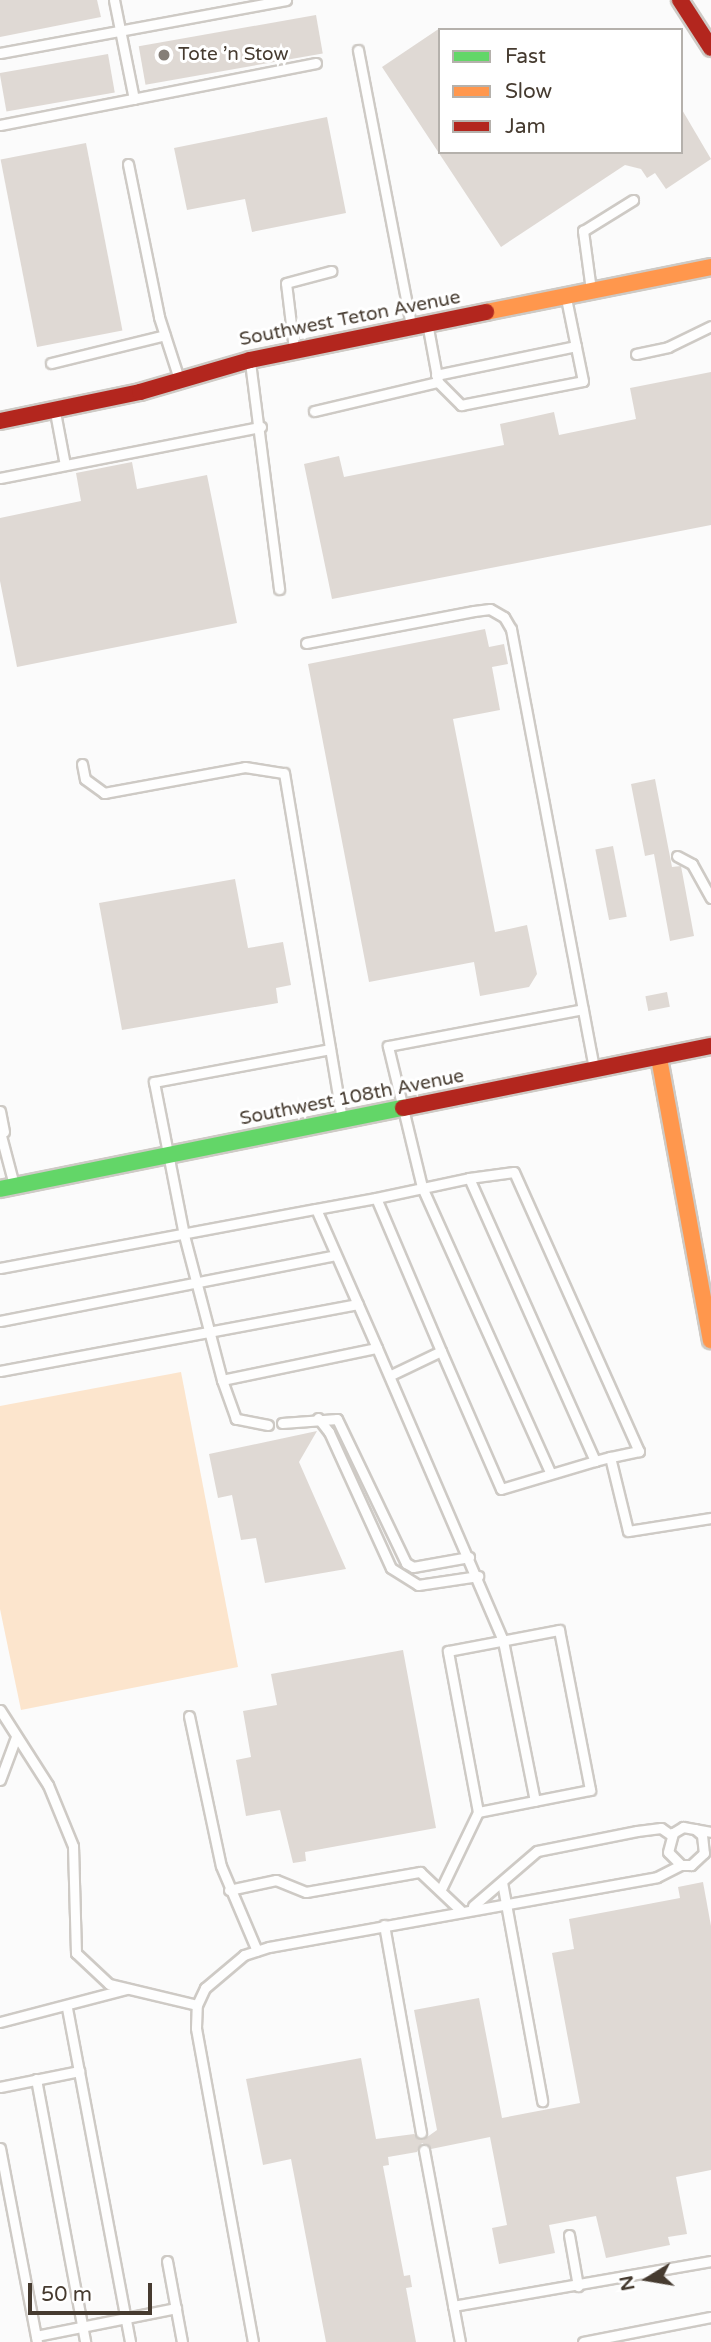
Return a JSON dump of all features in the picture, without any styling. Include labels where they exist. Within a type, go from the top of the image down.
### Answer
[{"type":"street","points":[[680,0],[711,48]]},
{"type":"street","name":"Southwest Teton Avenue","points":[[2,421],[54,411],[250,360],[711,267]]},
{"type":"street","name":"Southwest 108th Avenue","points":[[7,1188],[711,1046]]},
{"type":"street","points":[[659,1058],[711,1340]]},
{"type":"lane","points":[[114,0],[134,99]]},
{"type":"lane","points":[[0,53],[286,0]]},
{"type":"lane","points":[[358,50],[419,326],[437,378],[461,405],[583,381],[565,296]]},
{"type":"lane","points":[[0,125],[316,63]]},
{"type":"lane","points":[[128,164],[165,334],[179,379]]},
{"type":"lane","points":[[591,291],[583,231],[633,200]]},
{"type":"lane","points":[[294,351],[286,283],[331,271]]},
{"type":"lane","points":[[636,354],[668,347],[711,326]]},
{"type":"lane","points":[[51,363],[165,334]]},
{"type":"lane","points":[[314,411],[437,378],[576,346]]},
{"type":"lane","points":[[250,360],[261,427],[279,589]]},
{"type":"lane","points":[[0,404],[2,421]]},
{"type":"lane","points":[[54,411],[65,465]]},
{"type":"lane","points":[[0,478],[261,427]]},
{"type":"lane","points":[[306,643],[474,611],[490,609],[504,617],[511,629],[594,1071]]},
{"type":"lane","points":[[82,764],[85,779],[104,793],[245,768],[284,773],[342,1121]]},
{"type":"lane","points":[[677,856],[692,864],[711,898]]},
{"type":"lane","points":[[550,1472],[422,1187],[400,1110],[388,1046],[583,1009]]},
{"type":"lane","points":[[268,1425],[236,1419],[222,1380],[184,1235],[154,1083],[330,1049]]},
{"type":"lane","points":[[0,1111],[7,1188]]},
{"type":"lane","points":[[0,1268],[184,1235],[469,1178],[514,1172],[639,1451],[550,1472],[501,1489],[376,1198]]},
{"type":"lane","points":[[469,1178],[594,1461]]},
{"type":"lane","points":[[316,1209],[391,1374],[503,1641],[534,1801]]},
{"type":"lane","points":[[0,1321],[336,1255]]},
{"type":"lane","points":[[0,1371],[358,1304]]},
{"type":"lane","points":[[222,1380],[377,1348]]},
{"type":"lane","points":[[391,1374],[442,1351]]},
{"type":"lane","points":[[282,1423],[318,1418],[337,1419],[344,1427],[406,1563],[423,1566],[469,1557]]},
{"type":"lane","points":[[318,1418],[329,1432],[391,1567],[418,1585],[478,1576]]},
{"type":"lane","points":[[610,1457],[628,1531],[711,1518]]},
{"type":"lane","points":[[441,1889],[478,1812],[448,1651],[559,1630],[590,1790],[478,1812]]},
{"type":"lane","points":[[0,1710],[48,1785],[74,1846],[76,1953],[96,1977],[127,1989],[197,2005]]},
{"type":"lane","points":[[189,1716],[229,1890],[257,1951]]},
{"type":"lane","points":[[0,1780],[16,1737]]},
{"type":"lane","points":[[681,1865],[668,1852],[671,1835],[683,1827],[711,1832]]},
{"type":"lane","points":[[471,1908],[537,1851],[661,1828],[671,1835]]},
{"type":"lane","points":[[695,1829],[706,1844],[701,1859]]},
{"type":"lane","points":[[253,2342],[197,2005],[222,1970],[257,1951],[460,1910],[506,1905],[657,1877],[681,1865],[711,1856]]},
{"type":"lane","points":[[229,1890],[276,1880],[306,1892],[404,1871],[420,1872],[441,1889],[460,1910]]},
{"type":"lane","points":[[502,1882],[542,2101]]},
{"type":"lane","points":[[384,1925],[421,2133]]},
{"type":"lane","points":[[0,2022],[67,2008],[127,1989]]},
{"type":"lane","points":[[67,2008],[130,2342]]},
{"type":"lane","points":[[0,2087],[79,2071]]},
{"type":"lane","points":[[36,2079],[85,2342]]},
{"type":"lane","points":[[0,2148],[36,2339],[176,2308]]},
{"type":"lane","points":[[424,2150],[460,2342]]},
{"type":"lane","points":[[569,2235],[578,2286]]},
{"type":"lane","points":[[167,2261],[182,2342]]},
{"type":"lane","points":[[453,2306],[711,2261]]},
{"type":"lane","points":[[583,2342],[711,2317]]},
{"type":"shaded area","points":[[181,1372],[238,1667],[21,1710],[0,1609],[0,1406]]},
{"type":"building","points":[[0,0],[97,0],[101,17],[0,37]]},
{"type":"building","points":[[316,15],[323,53],[146,85],[139,46]]},
{"type":"building","points":[[438,29],[438,152],[382,67]]},
{"type":"building","points":[[108,54],[115,92],[6,112],[0,73]]},
{"type":"building","points":[[683,111],[711,159],[666,189],[655,173],[647,178],[641,169],[625,165],[501,247],[440,154],[683,154]]},
{"type":"building","points":[[327,117],[346,213],[252,232],[245,199],[187,210],[174,148]]},
{"type":"building","points":[[86,143],[122,330],[37,347],[1,160]]},
{"type":"building","points":[[711,372],[711,525],[332,599],[304,464],[339,456],[344,477],[504,445],[500,424],[554,412],[559,435],[636,419],[630,388]]},
{"type":"building","points":[[132,462],[137,489],[207,475],[237,623],[17,667],[0,581],[0,518],[81,501],[76,473]]},
{"type":"building","points":[[485,629],[489,647],[504,644],[508,664],[492,667],[500,710],[453,719],[495,932],[527,925],[537,974],[529,987],[480,996],[474,962],[369,982],[308,664]]},
{"type":"building","points":[[655,779],[672,867],[681,866],[694,936],[670,941],[654,854],[645,856],[631,784]]},
{"type":"building","points":[[613,846],[627,917],[609,920],[595,849]]},
{"type":"building","points":[[235,879],[248,948],[283,942],[291,985],[276,988],[278,1003],[122,1030],[99,903]]},
{"type":"building","points":[[667,992],[670,1007],[648,1011],[645,996]]},
{"type":"building","points":[[317,1431],[299,1462],[346,1569],[265,1583],[256,1538],[241,1540],[232,1495],[218,1498],[209,1454]]},
{"type":"building","points":[[403,1650],[436,1828],[305,1852],[306,1861],[293,1863],[280,1810],[246,1816],[236,1760],[251,1757],[243,1711],[277,1705],[271,1674]]},
{"type":"building","points":[[703,1882],[711,1926],[711,2170],[676,2177],[687,2234],[668,2237],[670,2245],[606,2258],[596,2216],[549,2225],[555,2253],[499,2264],[492,2228],[507,2225],[490,2137],[431,2149],[422,2143],[417,2152],[388,2157],[389,2165],[383,2166],[404,2276],[410,2275],[412,2287],[406,2288],[416,2342],[326,2342],[291,2159],[263,2165],[246,2079],[361,2058],[376,2139],[414,2134],[423,2140],[437,2130],[414,2010],[479,1998],[502,2118],[580,2103],[552,1953],[574,1949],[569,1919],[680,1898],[678,1887]]},
{"type":"traffic: fast","points":[[0,1189],[403,1108]]},
{"type":"traffic: slow","points":[[486,312],[711,267]]},
{"type":"traffic: slow","points":[[659,1058],[711,1340]]},
{"type":"traffic: jam","points":[[680,0],[711,48]]},
{"type":"traffic: jam","points":[[0,421],[140,392],[250,360],[486,312]]},
{"type":"traffic: jam","points":[[403,1108],[711,1046]]},
{"type":"place","name":"Tote ’n Stow","points":[[164,55]]}]
